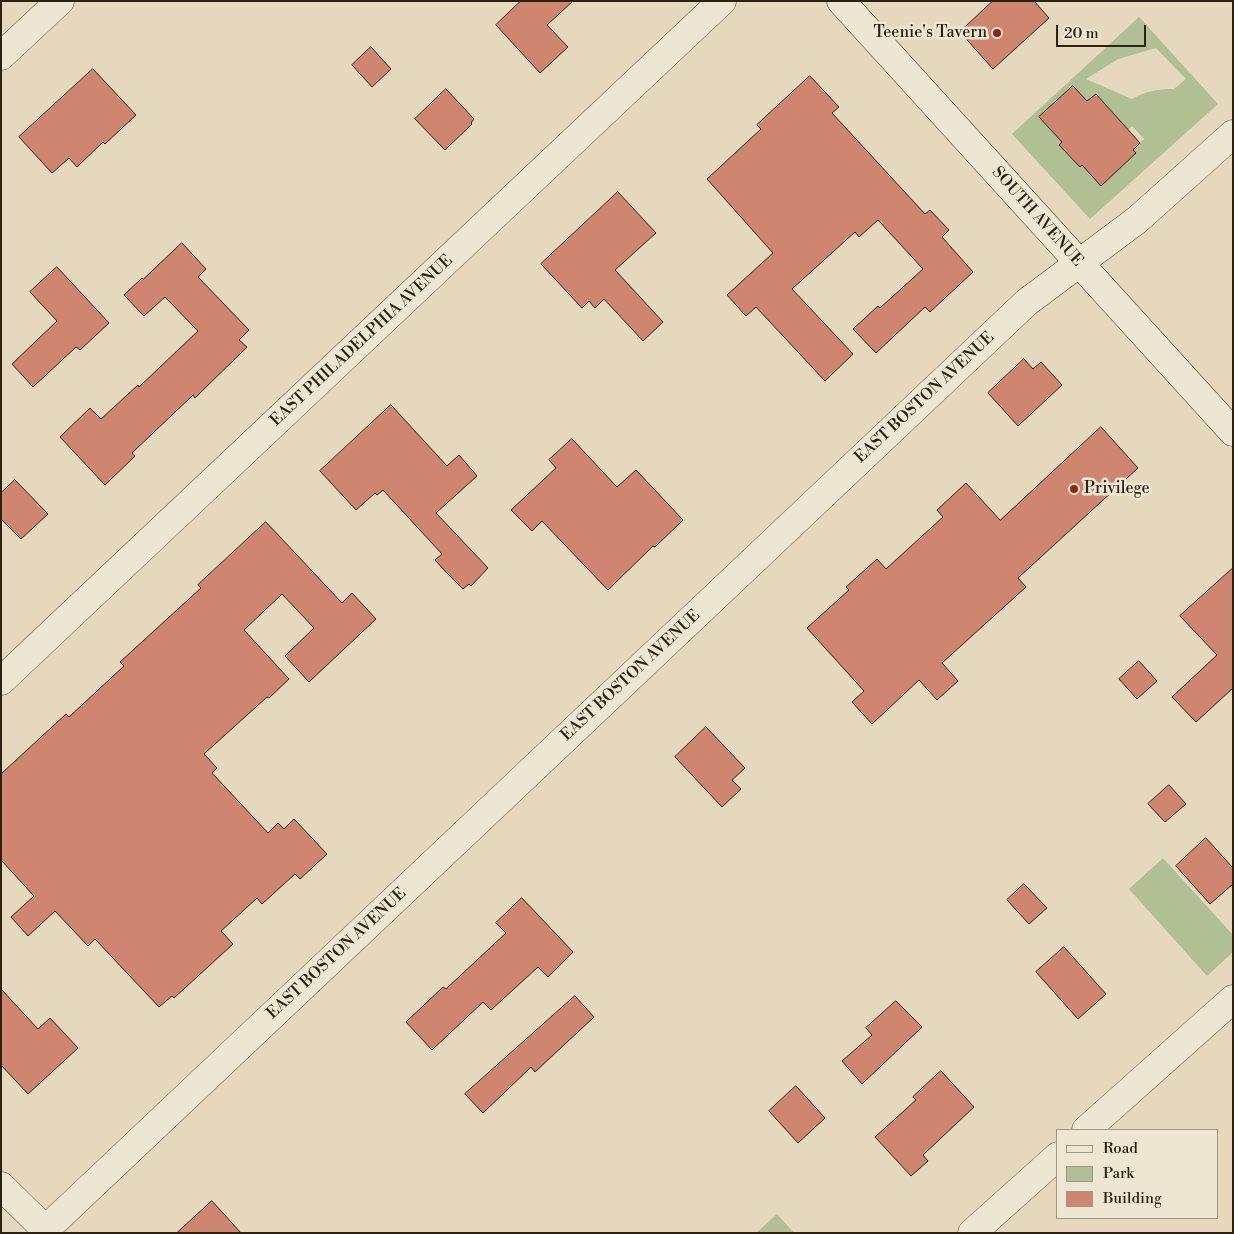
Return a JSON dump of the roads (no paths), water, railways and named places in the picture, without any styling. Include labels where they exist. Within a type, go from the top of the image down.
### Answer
[{"type":"street","points":[[1,56],[60,1]]},
{"type":"street","name":"EAST PHILADELPHIA AVENUE","points":[[1,681],[722,1]]},
{"type":"street","name":"SOUTH AVENUE","points":[[841,1],[1233,432]]},
{"type":"street","name":"EAST BOSTON AVENUE","points":[[45,1232],[1020,308],[1079,262],[1138,220],[1233,134]]},
{"type":"street","points":[[1087,1129],[1233,998]]},
{"type":"street","points":[[972,1233],[1056,1158]]},
{"type":"street","points":[[1,1186],[45,1232]]},
{"type":"place","name":"Teenie's Tavern","points":[[997,33]]},
{"type":"place","name":"Privilege","points":[[1074,489]]}]
